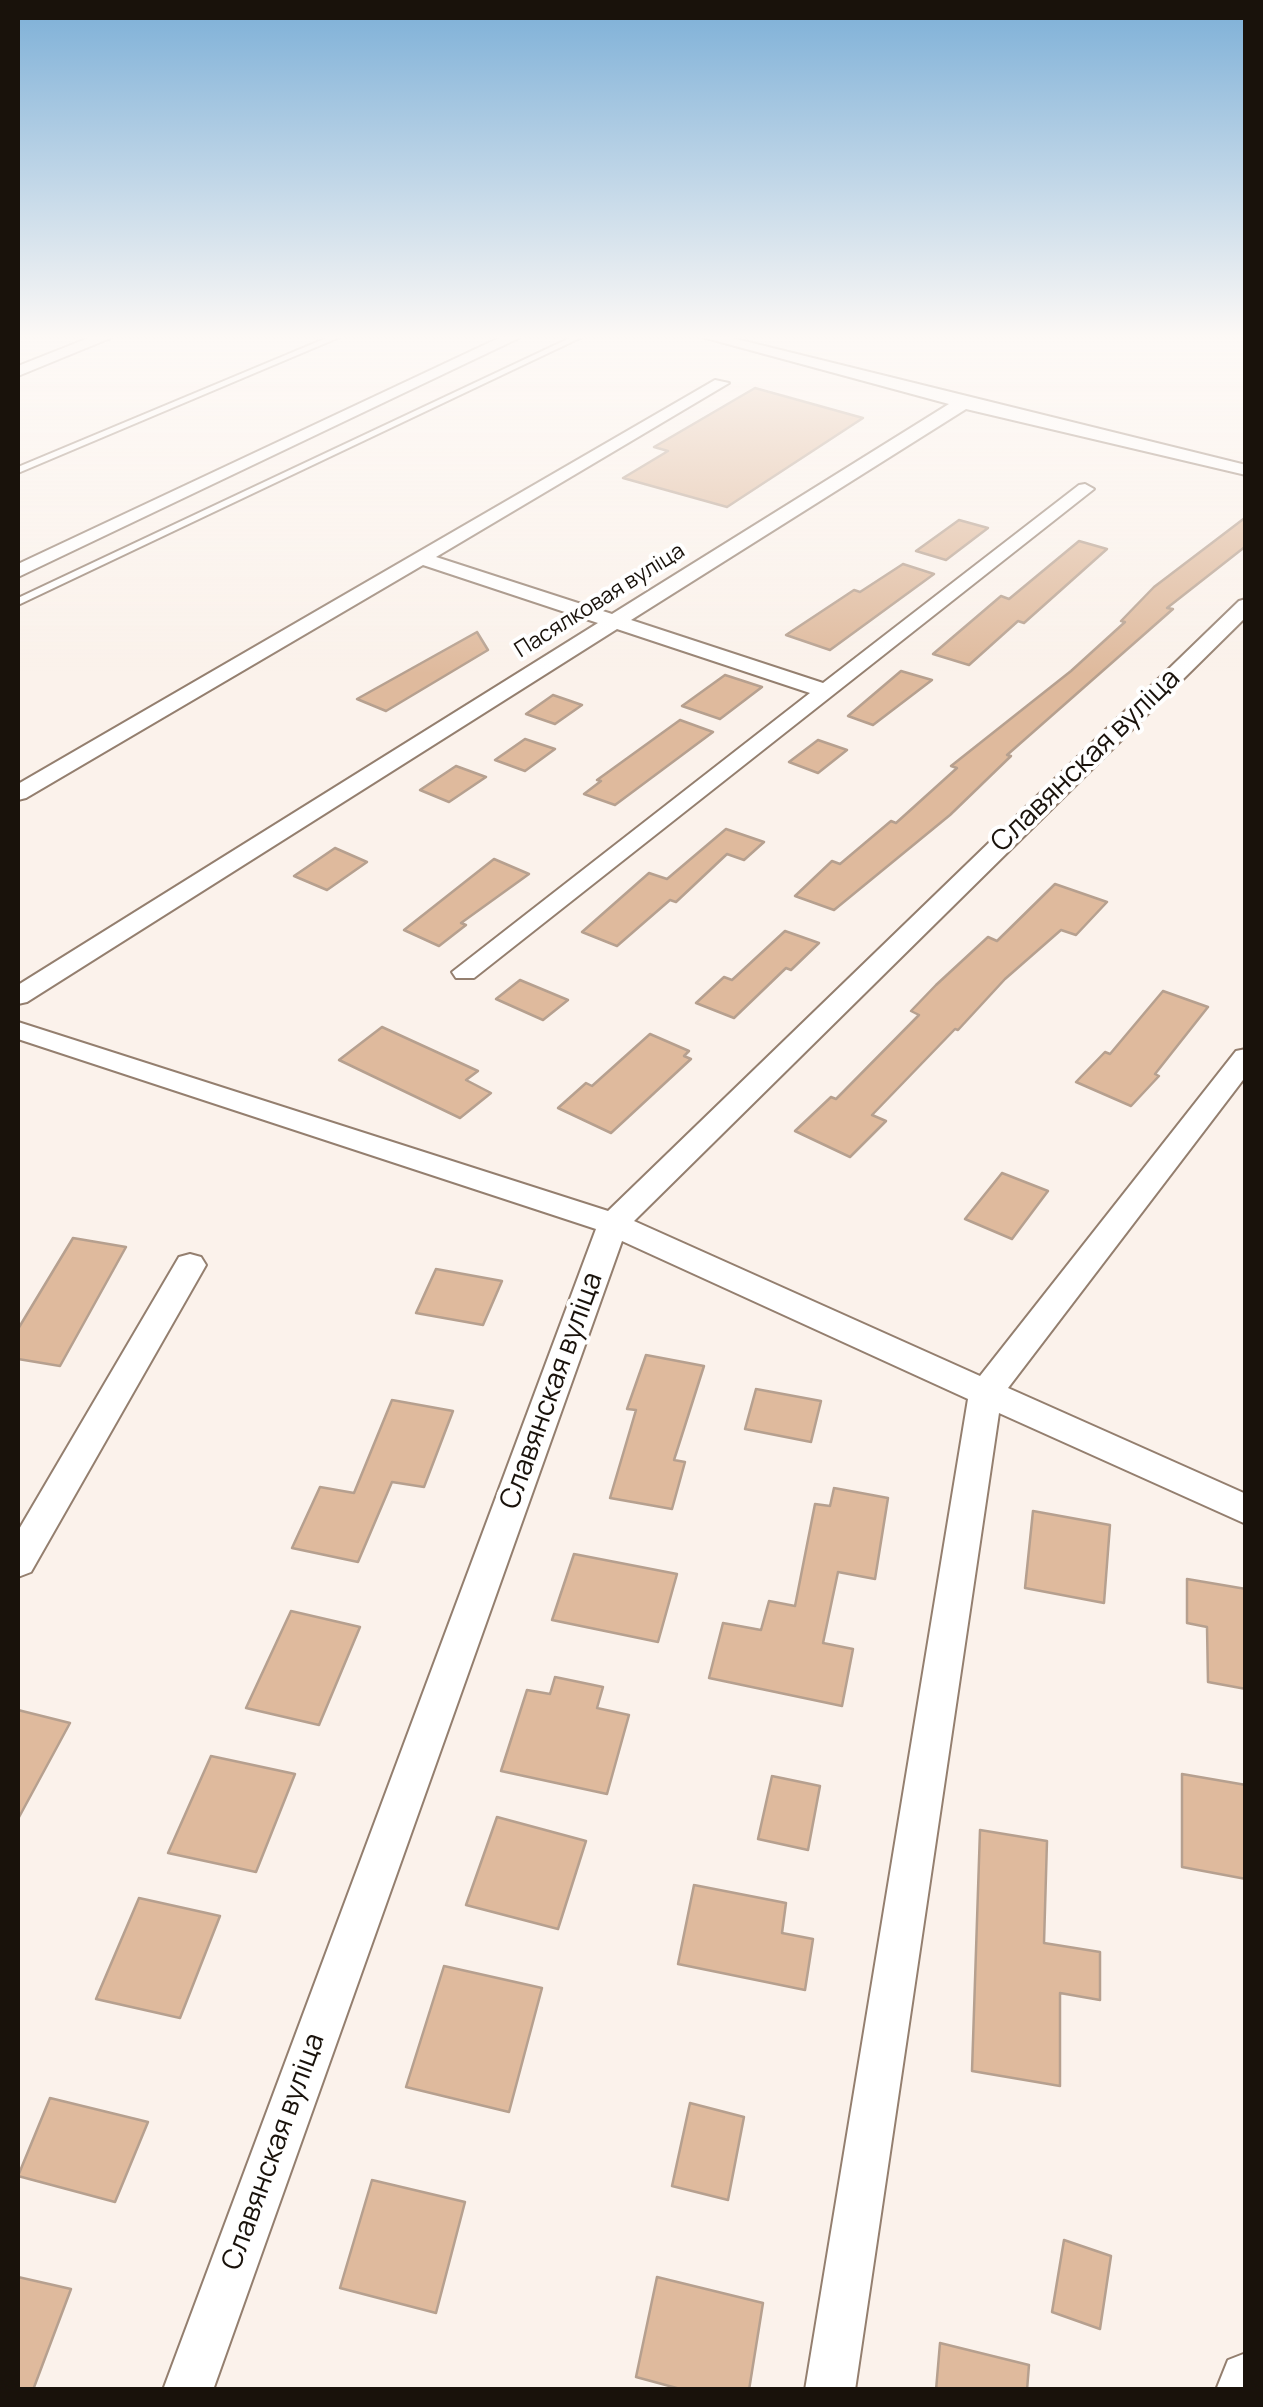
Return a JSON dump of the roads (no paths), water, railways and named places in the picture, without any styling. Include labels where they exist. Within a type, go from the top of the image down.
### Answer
[{"type":"street","points":[[18,570],[274,449]]},
{"type":"street","points":[[18,794],[607,449]]},
{"type":"street","name":"Пасялковая вуліца","points":[[18,996],[889,449]]},
{"type":"street","points":[[1159,449],[1246,470]]},
{"type":"street","points":[[465,972],[1085,489]]},
{"type":"street","points":[[420,558],[826,691]]},
{"type":"street","name":"Славянская вуліца","points":[[188,2390],[613,1224],[1246,605]]},
{"type":"street","points":[[18,1030],[613,1224],[1246,1510]]},
{"type":"street","points":[[830,2390],[986,1392],[1246,1058]]},
{"type":"street","points":[[18,1562],[190,1265]]},
{"type":"street","points":[[1241,2390],[1246,2378]]},
{"type":"lane","points":[[18,470],[67,449]]},
{"type":"lane","points":[[18,602],[341,449]]}]
